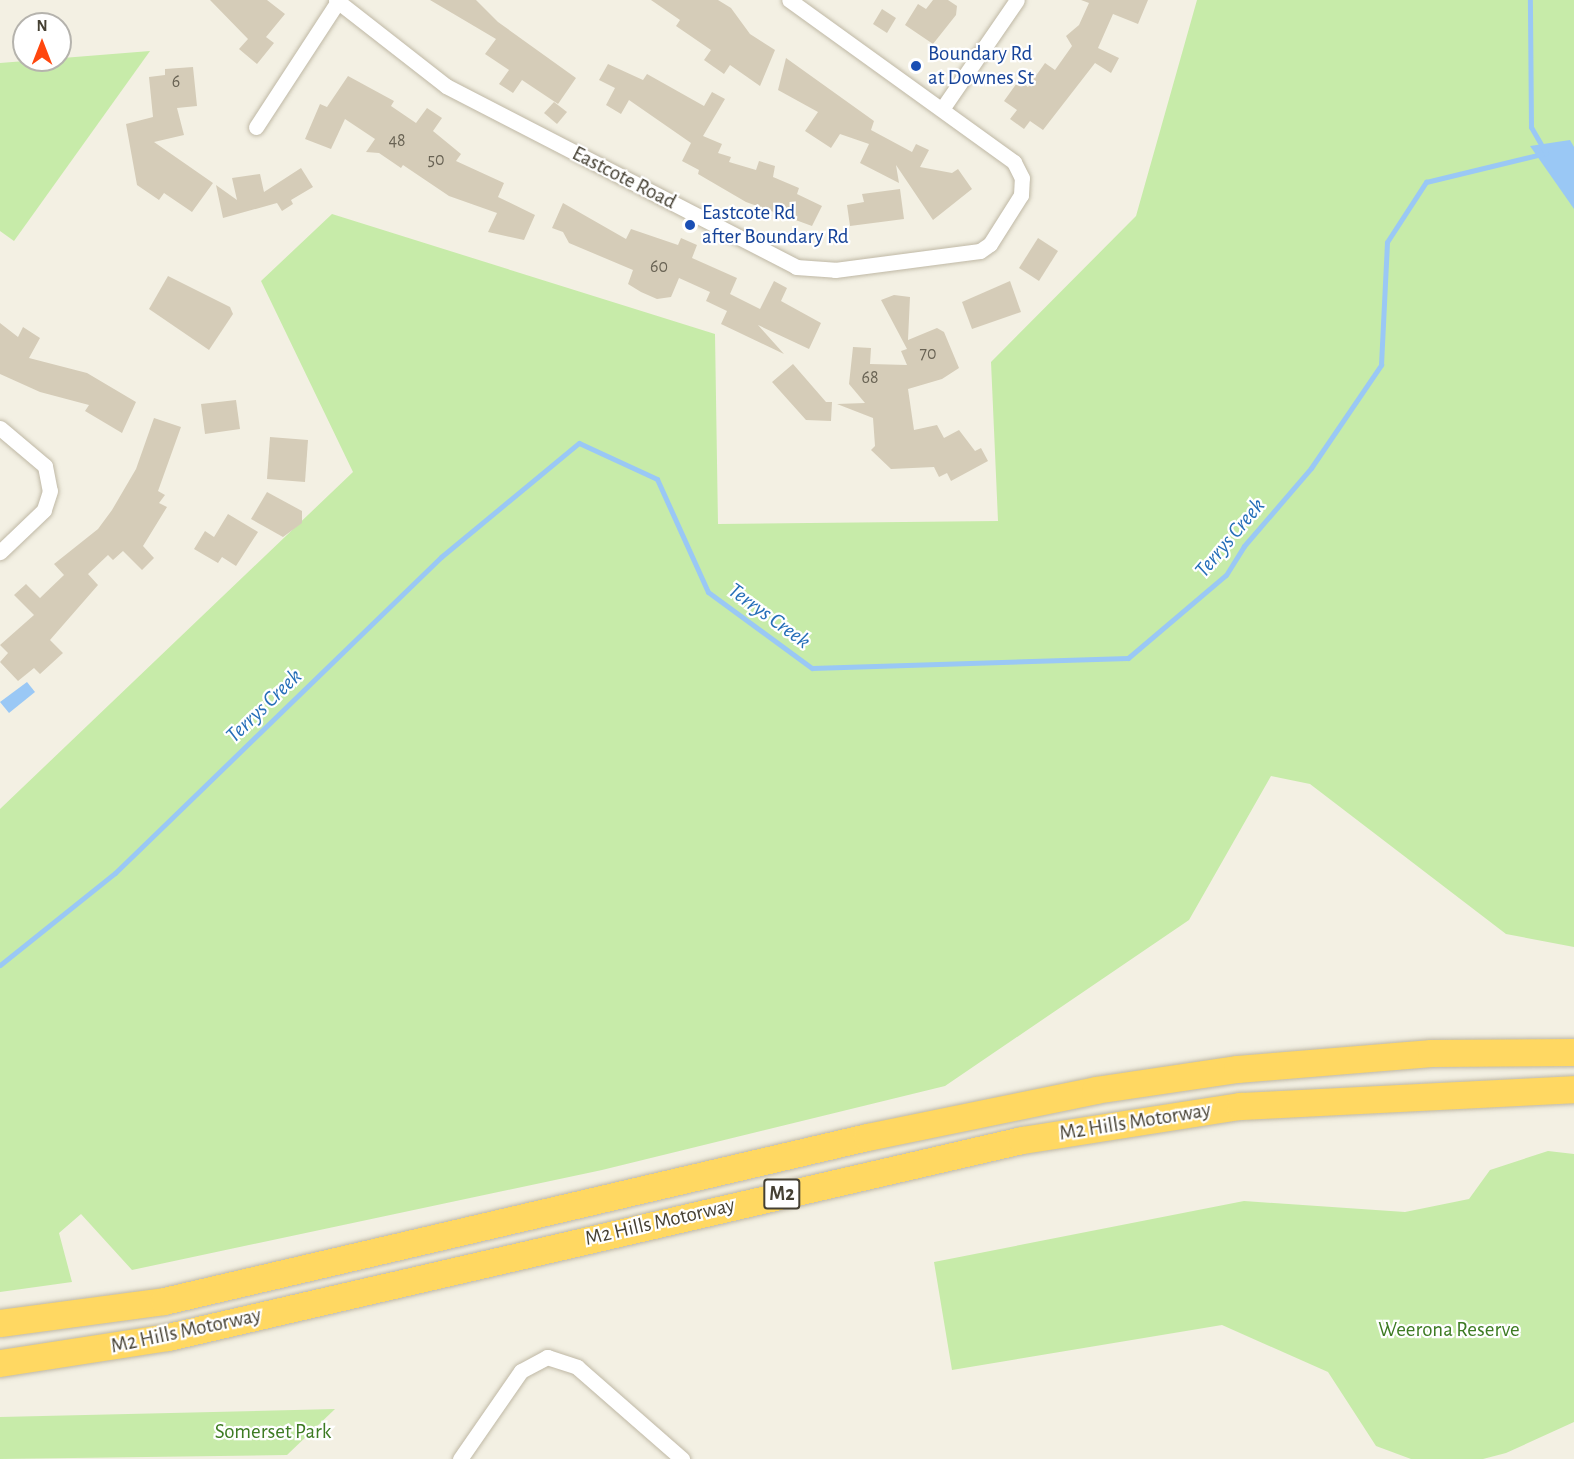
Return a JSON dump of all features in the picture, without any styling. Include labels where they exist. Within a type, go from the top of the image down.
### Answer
[{"type":"highway","name":"M2 Hills Motorway","points":[[0,1323],[164,1302],[867,1137],[1095,1090],[1237,1069],[1431,1053],[1574,1052]]},
{"type":"highway","name":"M2 Hills Motorway","points":[[0,1363],[168,1337],[1022,1140],[1251,1105],[1574,1089]]},
{"type":"street","points":[[789,0],[942,109],[1017,0]]},
{"type":"street","points":[[256,126],[337,1]]},
{"type":"street","name":"Eastcote Road","points":[[337,1],[446,86],[796,267],[821,271],[980,251],[990,244],[1022,195],[1022,178],[1014,162],[942,109]]},
{"type":"street","points":[[0,428],[45,466],[50,491],[44,510],[0,552]]},
{"type":"street","points":[[460,1459],[521,1371],[547,1357],[577,1366],[682,1459]]},
{"type":"green space","points":[[1197,0],[1574,0],[1574,947],[1506,934],[1310,784],[1271,776],[1189,920],[945,1086],[602,1170],[132,1270],[81,1214],[59,1233],[72,1282],[0,1292],[0,809],[353,472],[261,281],[332,214],[715,334],[718,524],[998,521],[991,362],[1136,216]]},
{"type":"green space","points":[[150,51],[14,241],[0,231],[0,63],[12,62],[12,72],[72,72],[72,57]]},
{"type":"green space","name":"Weerona Reserve","points":[[1548,1151],[1574,1154],[1574,1422],[1506,1453],[1483,1459],[1411,1459],[1376,1446],[1328,1372],[1222,1325],[952,1370],[934,1262],[1244,1201],[1405,1212],[1469,1199],[1490,1170]]},
{"type":"green space","name":"Somerset Park","points":[[335,1409],[287,1455],[0,1459],[0,1417]]},
{"type":"water","points":[[1570,140],[1574,147],[1574,209],[1530,146]]},
{"type":"water","points":[[27,682],[35,692],[9,713],[0,702]]},
{"type":"building","points":[[210,0],[267,0],[285,14],[266,37],[274,43],[257,64],[239,49],[248,39]]},
{"type":"building","points":[[430,0],[476,0],[498,22],[576,78],[558,104],[522,80],[513,93],[499,84],[509,70],[485,54],[496,39]]},
{"type":"building","points":[[651,0],[718,0],[731,8],[750,34],[775,50],[760,86],[730,65],[724,74],[704,60],[711,50],[676,26],[680,20]]},
{"type":"building","points":[[933,0],[948,0],[957,6],[956,15],[933,44],[905,25],[918,4],[926,9]]},
{"type":"building","points":[[1081,0],[1148,0],[1138,24],[1113,14],[1098,48],[1119,58],[1111,73],[1095,63],[1043,130],[1030,121],[1024,129],[1010,119],[1017,110],[1004,101],[1019,80],[1028,87],[1045,63],[1055,70],[1072,46],[1066,36],[1079,25],[1089,3]]},
{"type":"building","points":[[882,9],[896,18],[887,33],[873,24]]},
{"type":"building","points":[[786,58],[874,121],[871,130],[912,152],[916,144],[929,150],[920,167],[952,173],[958,169],[972,189],[933,220],[896,165],[899,183],[860,163],[869,144],[840,134],[831,148],[805,131],[818,112],[778,90]]},
{"type":"building","points":[[608,64],[643,80],[647,74],[704,106],[712,92],[725,99],[703,136],[722,144],[718,153],[731,157],[729,162],[756,170],[759,161],[775,166],[773,177],[799,188],[797,194],[822,206],[812,226],[746,202],[698,174],[699,170],[682,161],[691,143],[629,100],[621,114],[606,105],[615,88],[599,80]]},
{"type":"building","points":[[193,67],[197,106],[177,108],[184,135],[154,142],[213,183],[192,212],[164,193],[159,200],[137,185],[126,124],[153,117],[149,77],[165,75],[165,69]]},
{"type":"building","points":[[348,76],[394,101],[391,106],[416,123],[427,108],[442,118],[433,131],[461,154],[456,161],[504,183],[498,197],[535,215],[524,240],[488,232],[497,213],[449,196],[403,165],[401,168],[379,153],[366,152],[375,139],[345,119],[331,149],[305,139],[320,104],[327,107]]},
{"type":"building","points":[[554,102],[567,112],[557,124],[544,113]]},
{"type":"building","points":[[301,168],[313,187],[291,200],[293,204],[282,211],[277,203],[223,218],[216,185],[237,200],[232,178],[260,174],[264,192]]},
{"type":"building","points":[[900,189],[904,219],[850,226],[847,205],[864,202],[862,194]]},
{"type":"building","points":[[563,203],[626,239],[631,229],[678,245],[681,238],[697,245],[692,258],[737,278],[730,294],[760,309],[774,281],[787,288],[781,301],[821,323],[809,349],[758,325],[784,354],[721,324],[727,311],[706,301],[710,292],[679,278],[671,297],[657,299],[641,292],[628,284],[633,270],[569,243],[563,232],[552,228]]},
{"type":"building","points":[[1038,238],[1058,251],[1039,281],[1019,268]]},
{"type":"building","points":[[168,276],[230,307],[233,314],[209,350],[149,309]]},
{"type":"building","points":[[1010,281],[1021,312],[972,329],[962,302]]},
{"type":"building","points":[[894,295],[910,297],[908,340],[937,328],[944,332],[959,368],[942,379],[908,389],[914,430],[937,425],[944,438],[959,430],[975,451],[981,448],[988,461],[951,481],[947,473],[939,477],[934,467],[891,469],[871,450],[875,446],[873,418],[837,404],[865,403],[849,384],[853,347],[871,348],[870,364],[907,365],[901,351],[907,349],[881,300]]},
{"type":"building","points":[[0,323],[18,337],[23,327],[40,338],[29,358],[87,373],[136,402],[122,433],[85,411],[89,405],[40,392],[0,374]]},
{"type":"building","points":[[793,364],[826,402],[832,402],[831,421],[806,420],[772,382]]},
{"type":"building","points":[[236,400],[240,429],[205,434],[201,404]]},
{"type":"building","points":[[154,418],[181,427],[158,491],[165,495],[159,503],[167,507],[143,546],[154,558],[142,570],[123,551],[113,560],[108,555],[88,574],[98,585],[50,640],[63,653],[40,674],[34,668],[18,681],[0,662],[8,653],[0,645],[34,615],[14,595],[26,584],[40,598],[64,575],[54,564],[98,529],[112,510],[136,469]]},
{"type":"building","points":[[270,437],[308,440],[305,482],[267,479]]},
{"type":"building","points":[[267,492],[302,511],[302,523],[283,537],[251,519]]},
{"type":"building","points":[[228,514],[258,532],[236,566],[222,557],[218,563],[194,549],[205,531],[214,537]]},
{"type":"waterway","name":"Terrys Creek","points":[[0,965],[115,873],[441,557],[579,443],[657,479],[708,592],[812,668],[1128,658],[1226,575],[1244,546],[1311,468],[1381,365],[1387,242],[1426,182],[1546,153],[1531,127],[1530,0]]},
{"type":"place","name":"Boundary Rd at Downes St","points":[[916,66]]},
{"type":"place","name":"Eastcote Rd after Boundary Rd","points":[[690,225]]}]
